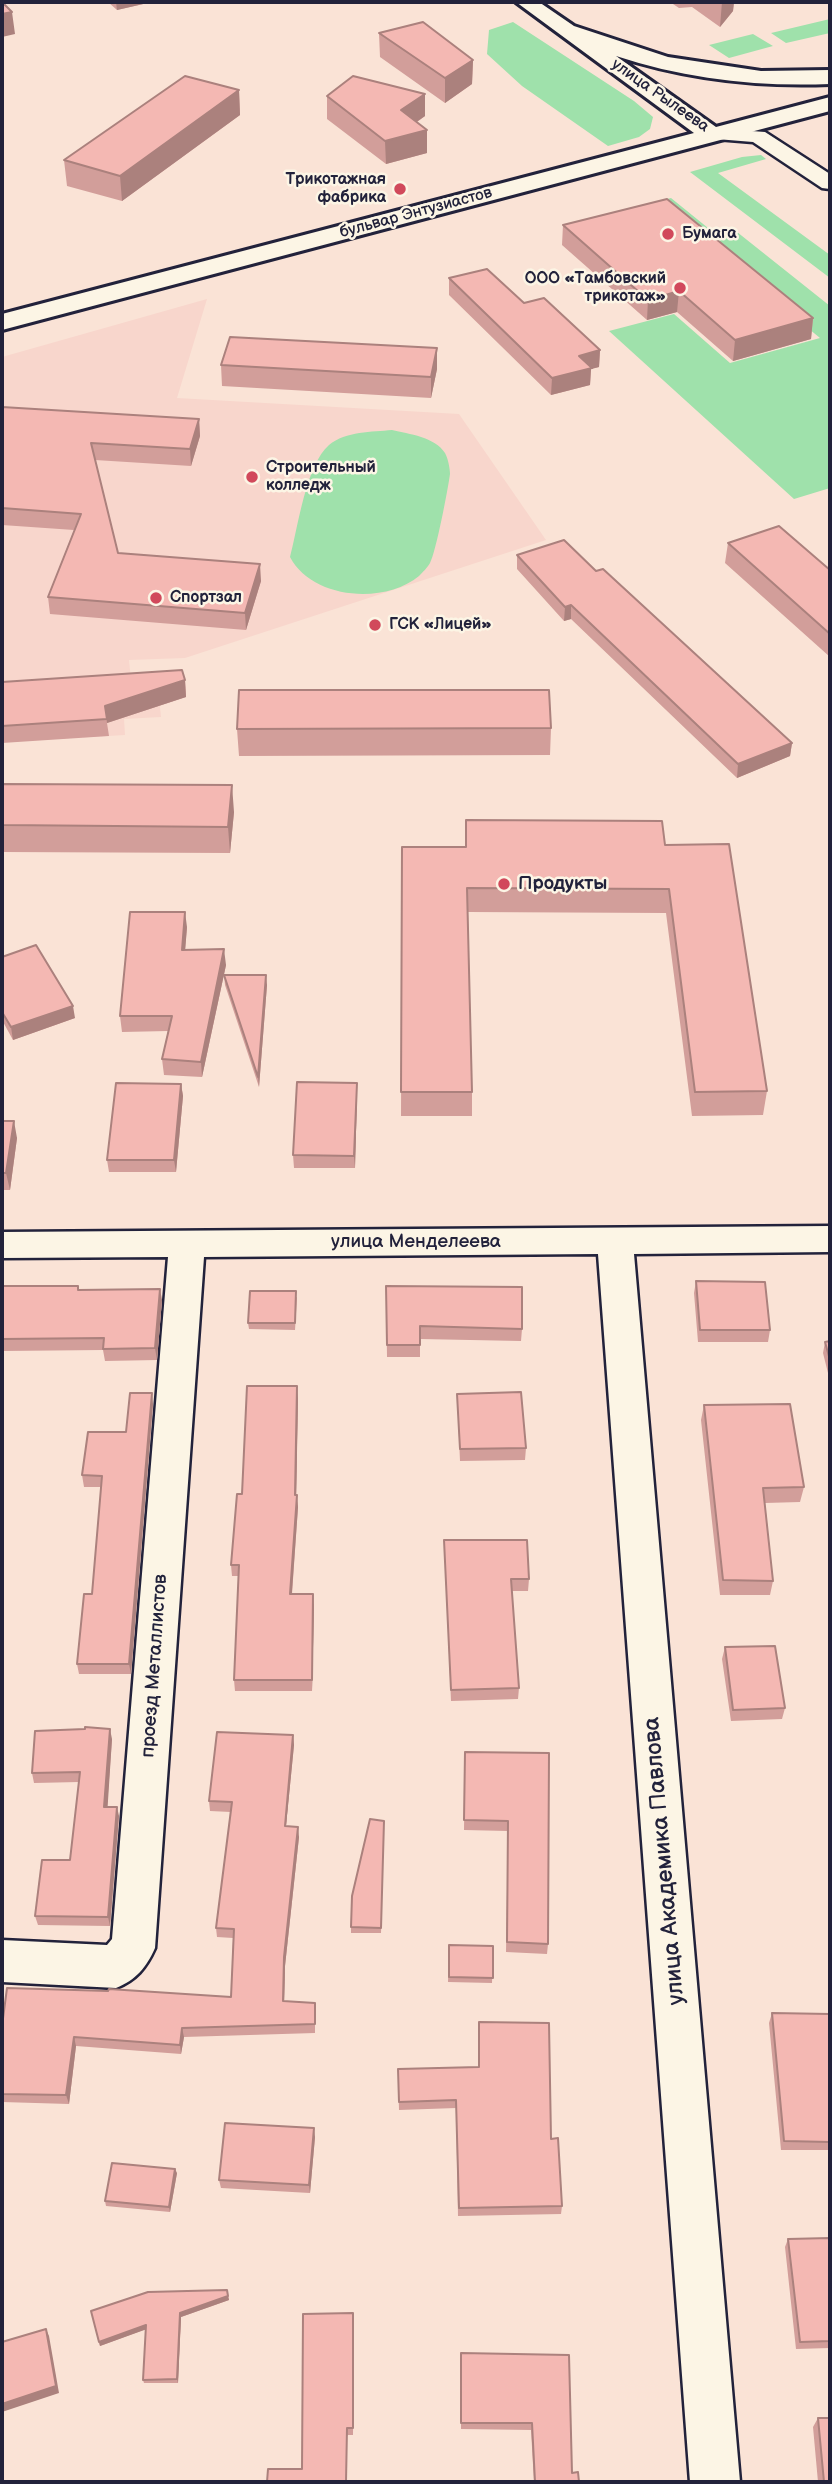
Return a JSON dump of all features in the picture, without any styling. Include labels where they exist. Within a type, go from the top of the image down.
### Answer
[{"type":"main road","name":"улица Рылеева","points":[[531,3],[711,134]]},
{"type":"main road","points":[[568,31],[620,51],[708,73],[763,80],[830,78]]},
{"type":"main road","name":"бульвар Энтузиастов","points":[[2,322],[830,104]]},
{"type":"street","name":"улица Рылеева","points":[[711,134],[758,136],[830,183]]},
{"type":"street","name":"улица Менделеева","points":[[2,1245],[830,1239]]},
{"type":"street","name":"улица Академика Павлова","points":[[615,1241],[715,2482]]},
{"type":"street","name":"проезд Металлистов","points":[[2,1961],[116,1967],[133,1948],[187,1244]]},
{"type":"shaded area","name":"Строительный колледж","points":[[207,299],[177,398],[459,414],[546,540],[185,658],[129,660],[132,690],[159,697],[161,717],[124,719],[125,735],[2,742],[2,357]]},
{"type":"green space","points":[[830,19],[830,33],[786,43],[771,33]]},
{"type":"green space","points":[[513,22],[634,101],[653,117],[650,129],[639,137],[608,146],[522,86],[487,54],[489,30]]},
{"type":"green space","points":[[753,34],[773,46],[729,58],[709,45]]},
{"type":"green space","points":[[761,155],[766,159],[718,173],[830,255],[830,278],[690,172],[742,157]]},
{"type":"green space","points":[[671,198],[713,232],[732,228],[830,306],[830,488],[794,499],[609,331],[674,314],[730,363],[820,338],[655,202]]},
{"type":"green space","points":[[392,430],[435,443],[445,453],[448,461],[449,482],[430,563],[419,576],[404,585],[369,594],[331,589],[315,582],[300,571],[290,557],[314,467],[321,454],[336,440],[359,433]]},
{"type":"building","points":[[2,2],[12,12],[2,14]]},
{"type":"building","points":[[423,22],[473,60],[445,78],[379,33]]},
{"type":"building","points":[[185,76],[239,90],[120,176],[64,160]]},
{"type":"building","points":[[353,76],[425,94],[401,110],[427,130],[385,141],[327,96]]},
{"type":"building","name":"ООО «Тамбовский трикотаж»","points":[[667,199],[813,318],[735,340],[679,291],[648,300],[563,225]]},
{"type":"building","points":[[487,269],[524,303],[544,298],[600,350],[579,356],[592,368],[552,378],[449,278]]},
{"type":"building","points":[[230,337],[437,348],[431,377],[221,365]]},
{"type":"building","points":[[2,407],[199,419],[190,449],[91,443],[118,553],[260,564],[245,613],[48,597],[81,514],[2,508]]},
{"type":"building","points":[[779,526],[830,570],[830,634],[728,543]]},
{"type":"building","points":[[564,540],[596,571],[603,569],[792,743],[738,764],[571,605],[565,607],[517,555]]},
{"type":"building","points":[[182,670],[185,680],[105,706],[107,719],[2,726],[2,682]]},
{"type":"building","points":[[239,690],[549,690],[551,728],[237,729]]},
{"type":"building","points":[[2,784],[232,785],[228,827],[2,825]]},
{"type":"building","points":[[466,820],[662,821],[665,845],[729,844],[767,1091],[695,1092],[669,889],[467,888],[472,1092],[401,1092],[402,847],[466,847]]},
{"type":"building","points":[[130,912],[185,912],[182,950],[224,949],[201,1062],[162,1059],[172,1016],[120,1016]]},
{"type":"building","points":[[36,945],[73,1006],[11,1027],[2,1012],[2,957]]},
{"type":"building","points":[[224,975],[266,975],[258,1077]]},
{"type":"building","points":[[297,1082],[357,1083],[354,1156],[293,1155]]},
{"type":"building","points":[[116,1083],[181,1084],[174,1160],[107,1160]]},
{"type":"building","points":[[2,1121],[14,1121],[6,1173],[2,1173]]},
{"type":"building","points":[[696,1281],[765,1282],[770,1330],[700,1330]]},
{"type":"building","points":[[2,1286],[78,1286],[78,1290],[160,1289],[155,1348],[103,1349],[104,1338],[2,1339]]},
{"type":"building","points":[[386,1286],[522,1287],[522,1329],[420,1326],[420,1345],[387,1345]]},
{"type":"building","points":[[250,1291],[296,1291],[295,1323],[248,1323]]},
{"type":"building","points":[[830,1341],[830,1360],[825,1342]]},
{"type":"building","points":[[247,1386],[297,1386],[297,1495],[290,1594],[313,1594],[312,1680],[234,1680],[239,1565],[231,1565],[237,1494],[242,1494]]},
{"type":"building","points":[[521,1392],[526,1448],[460,1449],[457,1394]]},
{"type":"building","points":[[130,1393],[152,1393],[129,1664],[77,1664],[84,1594],[92,1594],[102,1476],[82,1475],[88,1432],[126,1432]]},
{"type":"building","points":[[790,1404],[804,1487],[763,1488],[773,1581],[723,1580],[704,1405]]},
{"type":"building","points":[[444,1540],[527,1540],[529,1579],[511,1579],[519,1688],[451,1690]]},
{"type":"building","points":[[775,1646],[785,1708],[733,1710],[725,1647]]},
{"type":"building","points":[[85,1727],[110,1729],[104,1807],[117,1807],[108,1917],[35,1916],[42,1860],[70,1860],[80,1772],[32,1773],[35,1731]]},
{"type":"building","points":[[217,1732],[293,1735],[285,1826],[298,1827],[284,1957],[283,2001],[315,2003],[315,2024],[182,2028],[180,2045],[74,2037],[66,2095],[2,2094],[2,2026],[7,1988],[109,1989],[231,1997],[234,1929],[216,1928],[232,1802],[209,1801]]},
{"type":"building","points":[[465,1752],[549,1753],[548,1944],[507,1942],[508,1821],[464,1820]]},
{"type":"building","points":[[370,1819],[384,1821],[381,1928],[351,1927],[352,1896]]},
{"type":"building","points":[[449,1945],[493,1946],[493,1978],[449,1977]]},
{"type":"building","points":[[772,2013],[830,2014],[830,2142],[784,2141]]},
{"type":"building","points":[[479,2022],[549,2023],[551,2139],[558,2138],[562,2206],[459,2208],[456,2100],[399,2102],[398,2069],[479,2067]]},
{"type":"building","points":[[225,2123],[314,2128],[309,2185],[219,2180]]},
{"type":"building","points":[[112,2163],[175,2169],[169,2207],[105,2201]]},
{"type":"building","points":[[830,2238],[830,2341],[800,2342],[788,2239]]},
{"type":"building","points":[[227,2290],[228,2296],[180,2313],[177,2379],[143,2380],[146,2325],[99,2342],[91,2311],[148,2292]]},
{"type":"building","points":[[353,2313],[353,2428],[347,2428],[346,2482],[267,2482],[268,2469],[302,2469],[303,2314]]},
{"type":"building","points":[[46,2329],[56,2386],[2,2404],[2,2342]]},
{"type":"building","points":[[461,2353],[569,2355],[572,2473],[578,2472],[579,2482],[535,2482],[532,2423],[461,2423]]},
{"type":"building","points":[[818,2418],[830,2418],[830,2482],[824,2482]]},
{"type":"place","name":"Трикотажная фабрика","points":[[400,189]]},
{"type":"place","name":"Бумага","points":[[668,234]]},
{"type":"place","name":"ООО «Тамбовский трикотаж»","points":[[680,288]]},
{"type":"place","name":"Строительный колледж","points":[[252,477]]},
{"type":"place","name":"Спортзал","points":[[156,598]]},
{"type":"place","name":"ГСК «Лицей»","points":[[375,625]]},
{"type":"place","name":"Продукты","points":[[504,884]]}]
